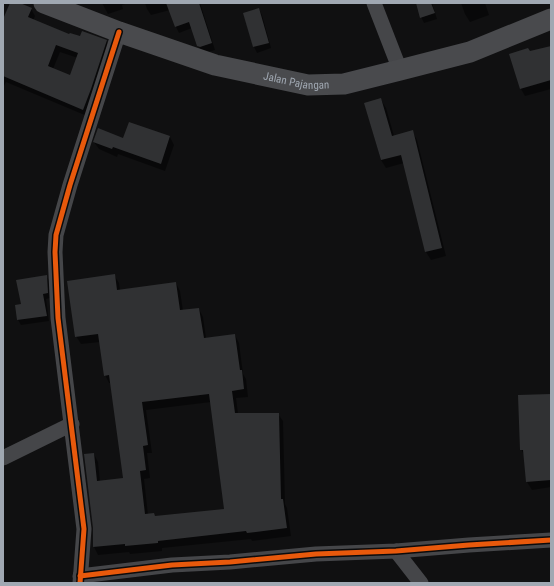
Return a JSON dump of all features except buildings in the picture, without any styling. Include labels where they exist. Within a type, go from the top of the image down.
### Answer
[{"type":"main road","name":"Jalan Pajangan","points":[[44,3],[119,32],[216,65],[308,85],[344,84],[470,52],[551,19]]},
{"type":"street","points":[[374,3],[400,70]]},
{"type":"street","points":[[119,32],[70,185],[56,235],[58,318],[84,529],[80,579],[172,565],[230,562],[316,554],[396,551],[551,540]]},
{"type":"street","points":[[3,458],[72,424]]},
{"type":"street","points":[[396,551],[421,583]]},
{"type":"cycle path","points":[[80,583],[84,529],[58,318],[55,252],[56,235],[70,185],[119,32]]},
{"type":"cycle path","points":[[80,576],[172,565],[230,562],[316,554],[396,551],[551,540]]}]
